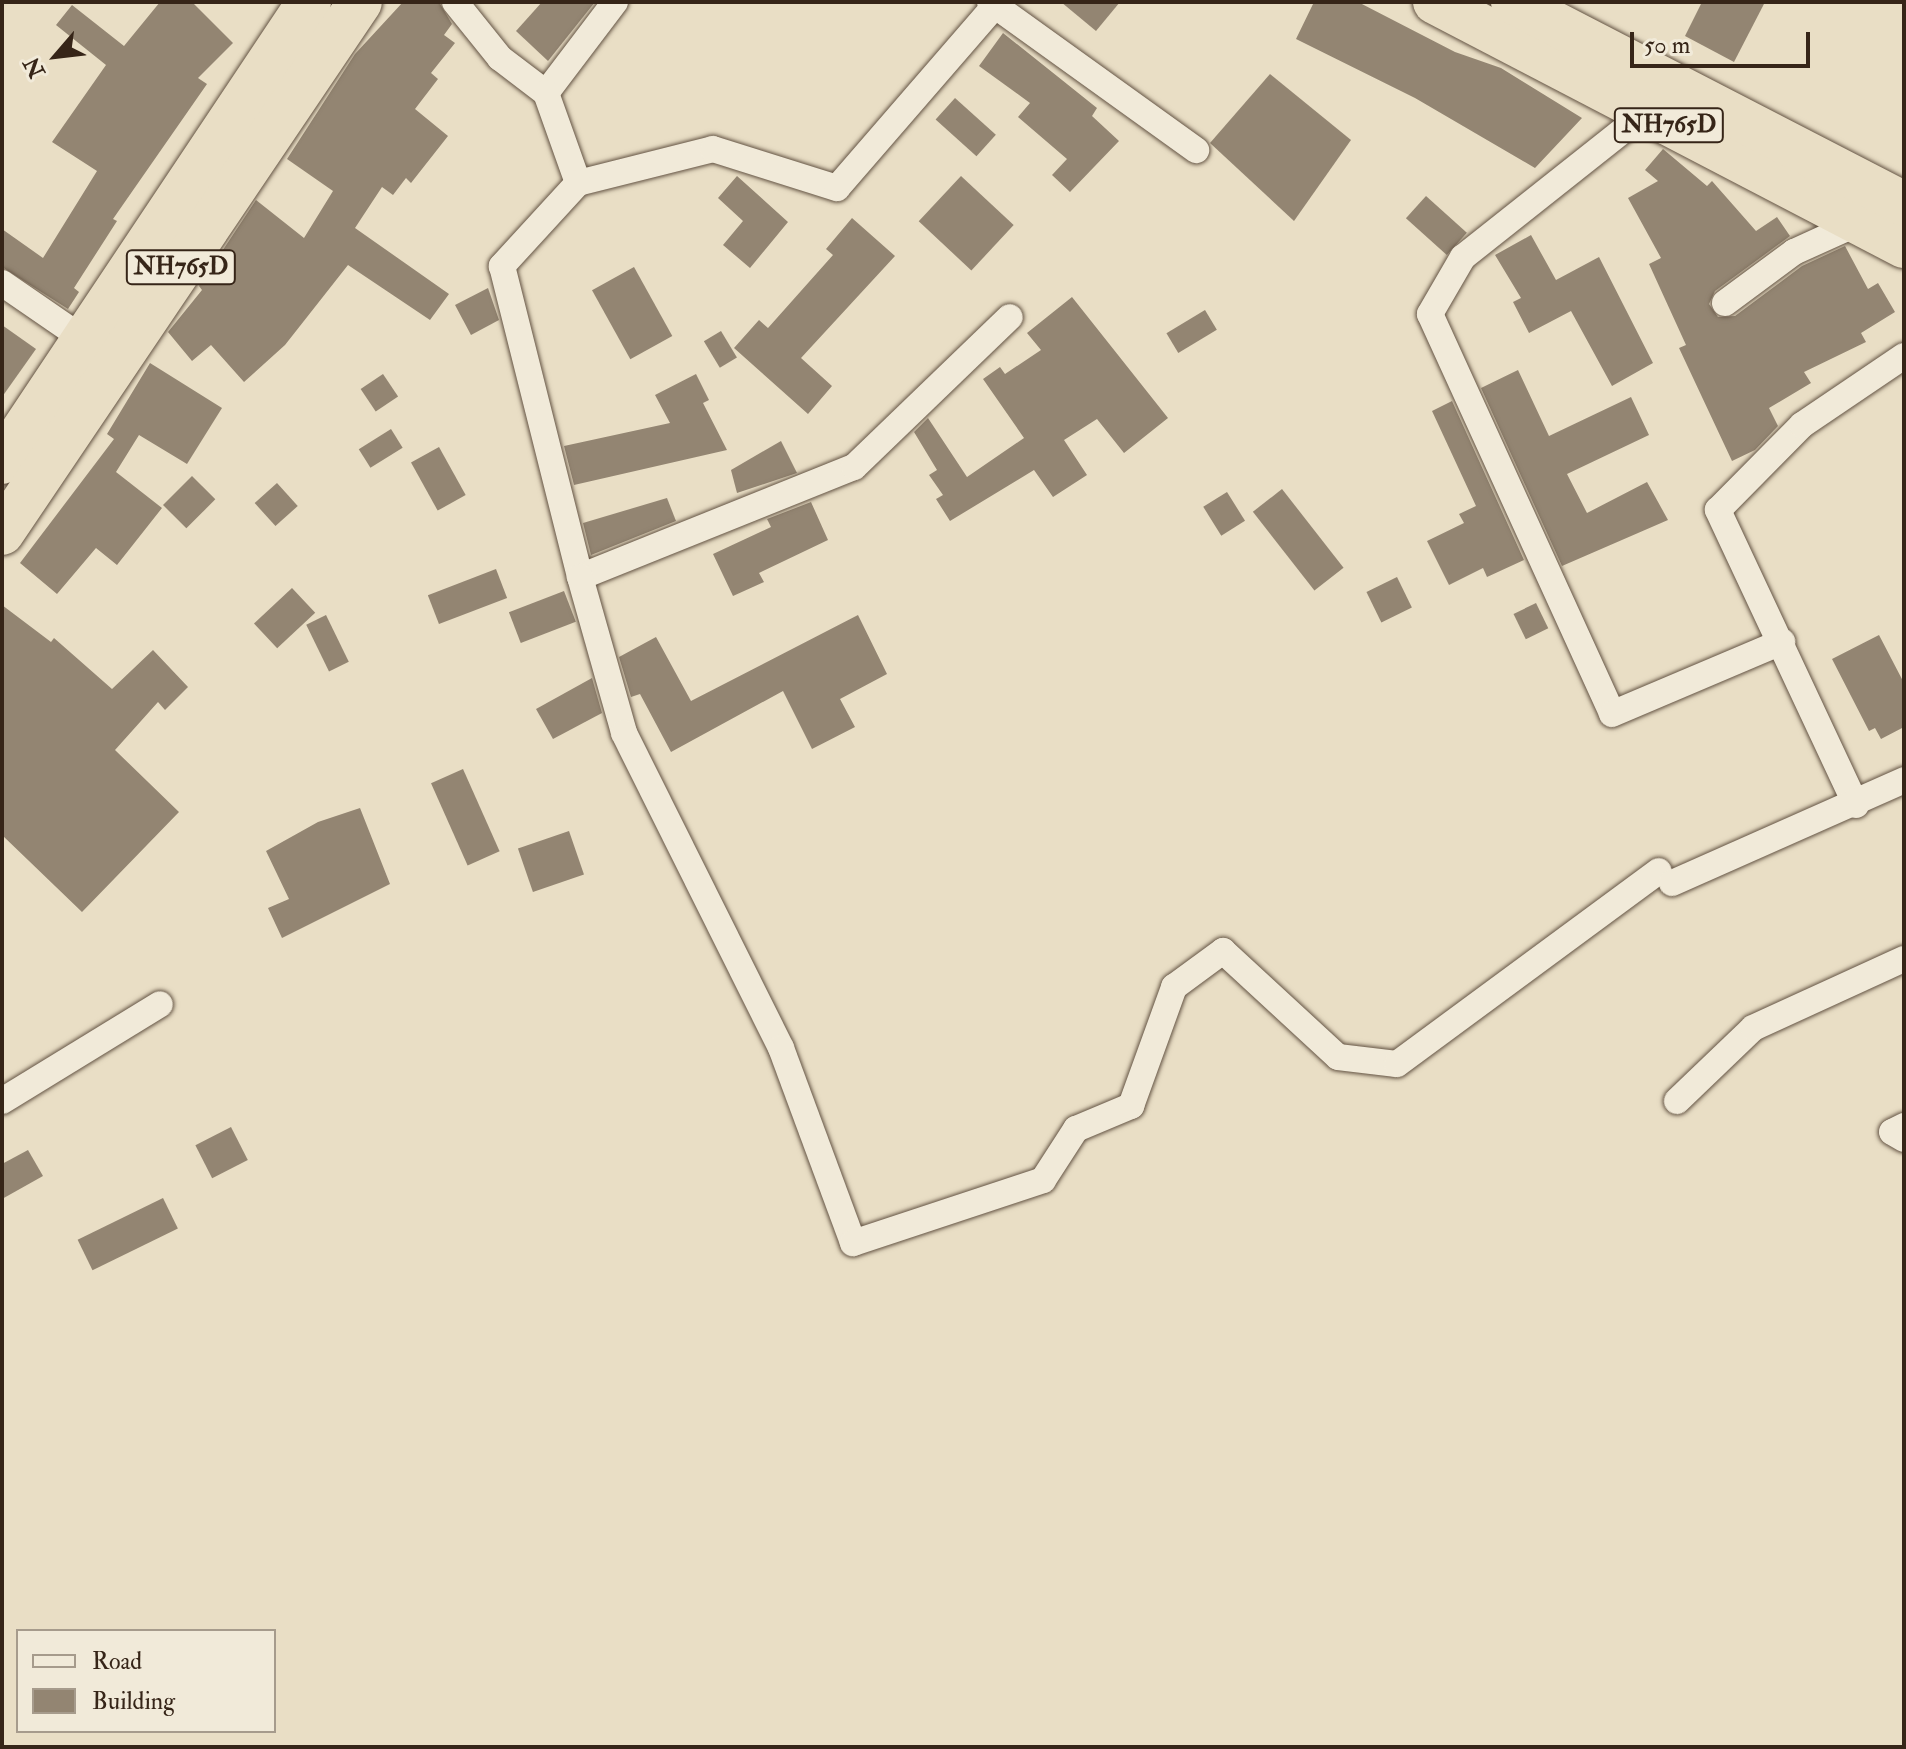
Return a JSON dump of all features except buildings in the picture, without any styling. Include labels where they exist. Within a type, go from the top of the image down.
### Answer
[{"type":"highway","name":"NH765D","points":[[2,462],[309,2]]},
{"type":"highway","name":"NH765D","points":[[2,533],[360,2]]},
{"type":"highway","name":"NH765D","points":[[1435,2],[1904,246]]},
{"type":"highway","name":"NH765D","points":[[1513,2],[1904,204]]},
{"type":"street","points":[[455,2],[500,58],[546,93],[578,183]]},
{"type":"street","points":[[546,93],[615,2]]},
{"type":"street","points":[[1196,150],[994,3],[837,188],[713,149],[578,183],[502,266],[580,577],[624,733],[781,1048],[853,1243],[1043,1180],[1076,1129],[1131,1106],[1174,987],[1223,951],[1338,1057],[1397,1064],[1666,877],[1856,805],[1904,780]]},
{"type":"street","points":[[1645,113],[1463,257],[1430,314],[1612,714],[1782,642]]},
{"type":"street","points":[[1725,303],[1794,252],[1858,223]]},
{"type":"street","points":[[2,283],[85,340]]},
{"type":"street","points":[[580,577],[854,467],[1010,317]]},
{"type":"street","points":[[1856,805],[1718,510],[1802,425],[1904,356]]},
{"type":"street","points":[[1677,1101],[1753,1028],[1904,959]]},
{"type":"street","points":[[2,1101],[160,1004]]},
{"type":"street","points":[[1904,1126],[1892,1132],[1904,1139]]}]
